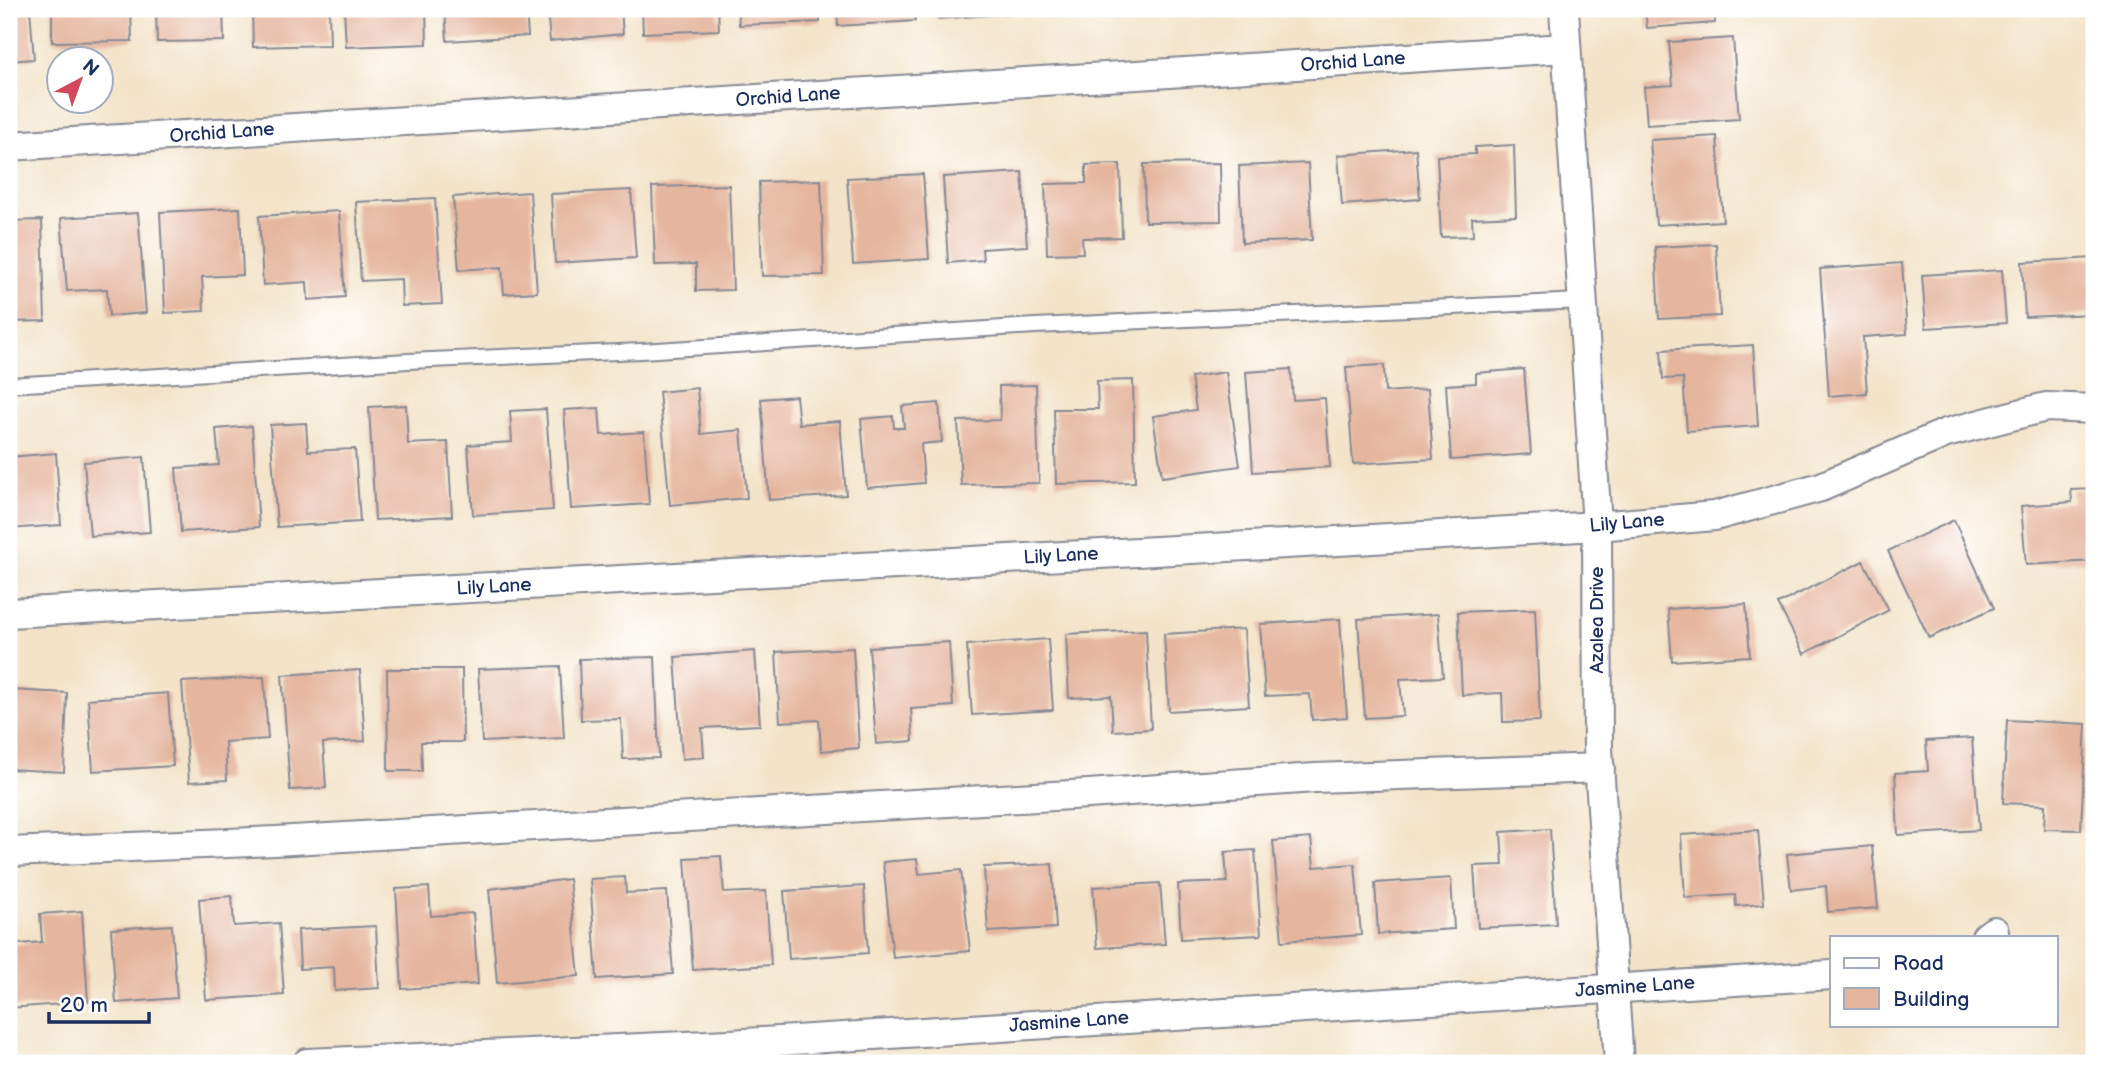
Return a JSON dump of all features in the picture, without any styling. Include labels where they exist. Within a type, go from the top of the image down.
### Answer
[{"type":"street","name":"Azalea Drive","points":[[1564,9],[1597,526],[1600,768],[1619,1063]]},
{"type":"street","name":"Orchid Lane","points":[[9,146],[1566,48]]},
{"type":"street","name":"Lily Lane","points":[[9,613],[1597,526],[1715,516],[1821,487],[1946,433],[2046,407],[2094,409]]},
{"type":"street","points":[[9,852],[288,840],[1088,794],[1315,778],[1600,768]]},
{"type":"street","name":"Jasmine Lane","points":[[307,1063],[744,1043],[1830,975]]},
{"type":"lane","points":[[9,385],[1007,328],[1582,300]]},
{"type":"building","points":[[9,9],[30,9],[34,59],[9,61]]},
{"type":"building","points":[[52,9],[131,9],[132,41],[52,42]]},
{"type":"building","points":[[156,9],[223,9],[224,41],[157,42]]},
{"type":"building","points":[[252,9],[329,9],[330,45],[253,47]]},
{"type":"building","points":[[344,9],[426,9],[427,44],[346,47]]},
{"type":"building","points":[[445,9],[526,9],[528,36],[447,41]]},
{"type":"building","points":[[547,9],[621,9],[623,34],[550,41]]},
{"type":"building","points":[[642,9],[718,9],[719,30],[643,33]]},
{"type":"building","points":[[738,9],[819,9],[820,22],[739,25]]},
{"type":"building","points":[[837,9],[914,9],[915,21],[838,26]]},
{"type":"building","points":[[936,9],[1017,9],[1017,13],[937,19]]},
{"type":"building","points":[[1035,9],[1104,9],[1104,11],[1035,15]]},
{"type":"building","points":[[1645,9],[1714,9],[1715,23],[1647,28]]},
{"type":"building","points":[[1733,38],[1739,119],[1647,125],[1644,87],[1673,85],[1669,42]]},
{"type":"building","points":[[1717,136],[1723,221],[1656,225],[1650,140]]},
{"type":"building","points":[[1514,145],[1516,216],[1472,218],[1473,236],[1441,237],[1437,156],[1475,154],[1475,147]]},
{"type":"building","points":[[1416,149],[1420,199],[1342,205],[1338,155]]},
{"type":"building","points":[[1220,163],[1221,221],[1145,222],[1144,164]]},
{"type":"building","points":[[1308,163],[1312,240],[1242,243],[1239,166]]},
{"type":"building","points":[[1120,164],[1122,237],[1082,238],[1083,253],[1047,254],[1045,184],[1086,183],[1086,165]]},
{"type":"building","points":[[1022,172],[1027,246],[982,249],[983,260],[948,263],[943,177]]},
{"type":"building","points":[[923,174],[929,259],[853,264],[847,178]]},
{"type":"building","points":[[821,180],[824,275],[762,276],[759,182]]},
{"type":"building","points":[[729,185],[733,290],[696,291],[696,264],[655,265],[652,187]]},
{"type":"building","points":[[631,190],[636,258],[555,263],[551,194]]},
{"type":"building","points":[[530,192],[537,292],[504,294],[502,267],[459,270],[453,197]]},
{"type":"building","points":[[435,198],[442,304],[402,306],[401,279],[361,281],[356,202]]},
{"type":"building","points":[[240,208],[243,275],[202,277],[204,311],[165,313],[160,212]]},
{"type":"building","points":[[339,211],[345,297],[308,300],[307,282],[263,285],[259,216]]},
{"type":"building","points":[[138,213],[146,313],[109,316],[107,289],[67,291],[61,218]]},
{"type":"building","points":[[42,220],[45,321],[13,322],[12,297],[9,298],[9,221]]},
{"type":"building","points":[[1716,244],[1720,316],[1659,319],[1655,247]]},
{"type":"building","points":[[2094,258],[2094,314],[2025,317],[2022,262]]},
{"type":"building","points":[[1902,263],[1907,334],[1863,337],[1867,393],[1829,396],[1820,269]]},
{"type":"building","points":[[2002,270],[2006,323],[1926,328],[1922,275]]},
{"type":"building","points":[[1753,345],[1758,426],[1687,431],[1683,378],[1663,379],[1661,350]]},
{"type":"building","points":[[1384,365],[1385,392],[1428,389],[1433,459],[1353,464],[1346,367]]},
{"type":"building","points":[[1291,369],[1293,400],[1325,398],[1330,467],[1253,472],[1246,372]]},
{"type":"building","points":[[1524,369],[1531,454],[1451,460],[1446,385],[1476,383],[1476,373]]},
{"type":"building","points":[[1226,372],[1240,466],[1162,477],[1153,416],[1196,410],[1191,377]]},
{"type":"building","points":[[1133,380],[1135,482],[1056,484],[1054,409],[1098,409],[1097,381]]},
{"type":"building","points":[[1036,385],[1039,483],[961,485],[958,421],[1000,420],[999,386]]},
{"type":"building","points":[[697,388],[701,434],[741,430],[747,498],[670,505],[659,392]]},
{"type":"building","points":[[796,396],[799,424],[840,421],[846,495],[769,500],[761,399]]},
{"type":"building","points":[[939,403],[942,442],[921,444],[924,483],[867,488],[861,419],[893,416],[894,428],[904,428],[902,406]]},
{"type":"building","points":[[406,405],[408,444],[448,442],[452,516],[375,520],[369,407]]},
{"type":"building","points":[[599,408],[601,435],[644,432],[649,504],[571,509],[564,410]]},
{"type":"building","points":[[546,409],[553,510],[473,515],[468,445],[512,442],[510,411]]},
{"type":"building","points":[[306,423],[308,451],[355,449],[360,522],[277,527],[270,425]]},
{"type":"building","points":[[252,426],[259,527],[181,532],[176,468],[219,465],[216,429]]},
{"type":"building","points":[[56,453],[61,525],[9,529],[9,457]]},
{"type":"building","points":[[144,457],[150,532],[90,536],[84,462]]},
{"type":"building","points":[[2094,489],[2094,561],[2026,565],[2021,506],[2072,502],[2071,490]]},
{"type":"building","points":[[1954,520],[1994,608],[1929,638],[1888,551]]},
{"type":"building","points":[[1863,561],[1889,610],[1804,654],[1778,604]]},
{"type":"building","points":[[1746,604],[1750,656],[1672,661],[1668,609]]},
{"type":"building","points":[[1535,609],[1540,721],[1503,722],[1502,693],[1462,695],[1458,612]]},
{"type":"building","points":[[1438,614],[1443,677],[1400,679],[1403,716],[1365,718],[1358,619]]},
{"type":"building","points":[[1340,619],[1347,717],[1312,720],[1310,694],[1265,696],[1260,624]]},
{"type":"building","points":[[1244,629],[1249,706],[1169,711],[1164,634]]},
{"type":"building","points":[[1146,630],[1151,729],[1113,731],[1111,696],[1069,698],[1066,634]]},
{"type":"building","points":[[1048,639],[1053,710],[972,715],[967,645]]},
{"type":"building","points":[[949,642],[953,706],[911,709],[913,741],[876,744],[869,647]]},
{"type":"building","points":[[853,648],[859,748],[821,751],[819,720],[780,722],[776,652]]},
{"type":"building","points":[[755,651],[760,725],[702,728],[704,757],[682,759],[675,657]]},
{"type":"building","points":[[655,657],[659,758],[623,759],[621,719],[581,720],[579,659]]},
{"type":"building","points":[[560,666],[564,738],[482,742],[478,669]]},
{"type":"building","points":[[387,669],[462,669],[463,742],[421,742],[422,771],[388,771]]},
{"type":"building","points":[[360,670],[365,741],[323,743],[326,788],[290,790],[282,675]]},
{"type":"building","points":[[264,677],[268,739],[225,742],[227,780],[189,782],[182,682]]},
{"type":"building","points":[[9,690],[67,693],[64,772],[9,769]]},
{"type":"building","points":[[168,693],[173,766],[93,771],[88,699]]},
{"type":"building","points":[[2007,720],[2086,724],[2081,830],[2044,829],[2045,805],[2003,803]]},
{"type":"building","points":[[1972,738],[1979,830],[1898,835],[1895,773],[1928,771],[1926,741]]},
{"type":"building","points":[[1550,829],[1556,924],[1478,928],[1474,866],[1503,865],[1501,832]]},
{"type":"building","points":[[1758,830],[1764,904],[1736,906],[1735,895],[1685,898],[1681,835]]},
{"type":"building","points":[[1311,838],[1314,867],[1355,864],[1361,935],[1282,941],[1273,841]]},
{"type":"building","points":[[1872,846],[1878,908],[1828,912],[1826,886],[1791,890],[1787,854]]},
{"type":"building","points":[[1255,850],[1261,935],[1181,939],[1178,884],[1227,882],[1225,852]]},
{"type":"building","points":[[721,856],[724,893],[766,891],[771,965],[693,970],[685,858]]},
{"type":"building","points":[[917,859],[919,874],[961,870],[970,951],[893,958],[883,862]]},
{"type":"building","points":[[1052,864],[1056,928],[988,932],[984,867]]},
{"type":"building","points":[[625,877],[626,893],[667,891],[673,974],[597,979],[590,879]]},
{"type":"building","points":[[1451,878],[1454,929],[1378,934],[1375,883]]},
{"type":"building","points":[[569,879],[579,976],[497,983],[489,889]]},
{"type":"building","points":[[1160,883],[1165,944],[1097,948],[1093,887]]},
{"type":"building","points":[[864,886],[868,953],[789,959],[784,891]]},
{"type":"building","points":[[429,887],[431,916],[473,913],[478,984],[402,989],[396,889]]},
{"type":"building","points":[[232,896],[234,926],[279,923],[284,995],[206,1000],[199,899]]},
{"type":"building","points":[[82,911],[88,1002],[9,1008],[9,945],[42,942],[40,914]]},
{"type":"building","points":[[172,925],[177,998],[116,1003],[111,929]]},
{"type":"building","points":[[376,926],[379,988],[335,991],[334,967],[300,969],[298,930]]}]
